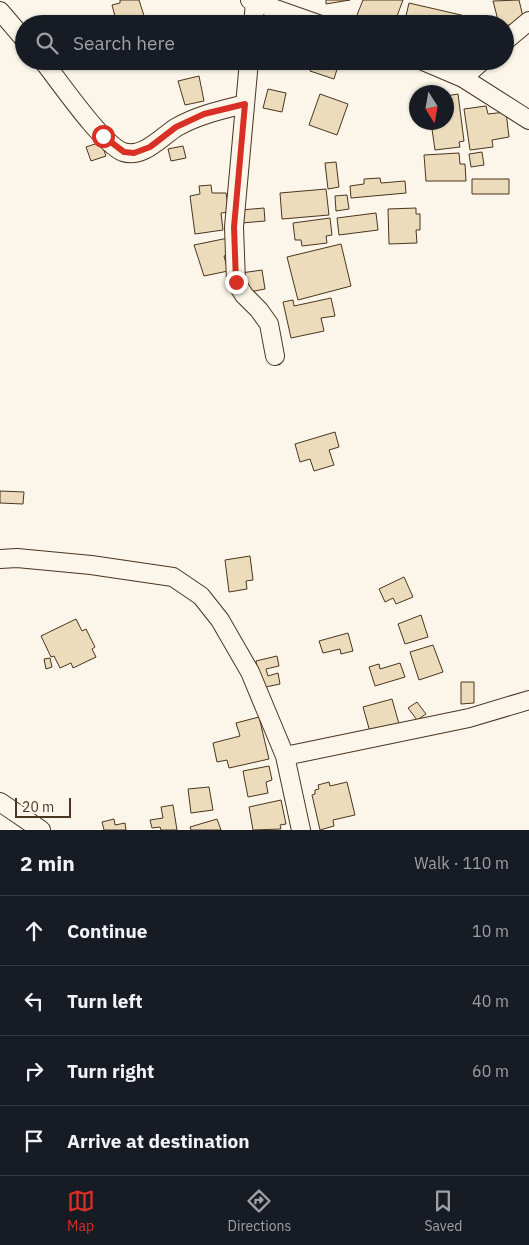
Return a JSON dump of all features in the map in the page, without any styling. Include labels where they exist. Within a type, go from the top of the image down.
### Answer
[{"type":"street","points":[[253,15],[252,1],[292,15]]},
{"type":"street","points":[[0,11],[15,28]]},
{"type":"street","points":[[514,34],[529,21]]},
{"type":"street","points":[[50,70],[103,136],[124,152],[134,153],[150,147],[176,127],[204,114],[245,104]]},
{"type":"street","points":[[248,70],[234,227],[236,282],[244,295],[259,310],[269,324],[275,356]]},
{"type":"street","points":[[444,70],[463,78],[529,120]]},
{"type":"street","points":[[463,78],[472,70]]},
{"type":"street","points":[[0,559],[17,558],[91,565],[172,577],[201,596],[220,620],[250,672],[285,756],[297,829]]},
{"type":"street","points":[[285,756],[469,718],[529,700]]},
{"type":"street","points":[[0,802],[41,830]]},
{"type":"building","points":[[120,0],[139,0],[144,15],[115,15],[112,5],[120,3]]},
{"type":"building","points":[[326,0],[350,0],[326,4]]},
{"type":"building","points":[[363,0],[403,0],[397,15],[357,15]]},
{"type":"building","points":[[519,0],[524,21],[514,24],[514,15],[497,15],[493,1]]},
{"type":"building","points":[[409,3],[461,15],[406,15]]},
{"type":"building","points":[[310,70],[337,70],[334,79]]},
{"type":"building","points":[[199,76],[204,101],[185,105],[178,81]]},
{"type":"building","points":[[268,89],[286,93],[282,112],[263,108]]},
{"type":"building","points":[[320,94],[348,104],[337,135],[309,125]]},
{"type":"building","points":[[458,94],[464,141],[459,142],[460,147],[435,150],[432,130],[454,130],[454,95]]},
{"type":"building","points":[[486,106],[488,114],[506,112],[509,137],[492,140],[493,147],[470,150],[464,109]]},
{"type":"building","points":[[101,142],[106,156],[91,161],[86,147]]},
{"type":"building","points":[[183,146],[186,158],[171,161],[168,149]]},
{"type":"building","points":[[482,152],[484,165],[471,167],[469,154]]},
{"type":"building","points":[[459,153],[460,164],[465,164],[466,181],[426,181],[424,155]]},
{"type":"building","points":[[336,162],[339,187],[328,189],[325,163]]},
{"type":"building","points":[[380,178],[381,183],[405,181],[406,193],[351,198],[350,186],[364,184],[364,179]]},
{"type":"building","points":[[472,179],[509,179],[509,194],[472,194]]},
{"type":"building","points":[[211,185],[212,193],[226,193],[229,212],[221,213],[223,230],[195,234],[190,196],[200,194],[199,186]]},
{"type":"building","points":[[326,189],[329,215],[282,219],[280,193]]},
{"type":"building","points":[[347,195],[349,209],[336,211],[335,196]]},
{"type":"building","points":[[264,208],[265,221],[242,223],[241,210]]},
{"type":"building","points":[[416,208],[416,214],[420,214],[420,230],[416,230],[417,243],[389,244],[388,209]]},
{"type":"building","points":[[376,213],[378,230],[339,235],[337,218]]},
{"type":"building","points":[[330,218],[332,235],[326,236],[327,243],[302,246],[301,240],[295,240],[293,223]]},
{"type":"building","points":[[228,238],[231,254],[224,256],[228,271],[204,276],[194,245]]},
{"type":"building","points":[[341,244],[351,286],[298,300],[287,257]]},
{"type":"building","points":[[262,270],[265,289],[244,293],[241,273]]},
{"type":"building","points":[[331,298],[335,316],[321,318],[324,331],[291,338],[283,302],[293,300],[294,306]]},
{"type":"building","points":[[335,432],[339,447],[329,450],[334,465],[314,471],[310,459],[300,462],[295,444]]},
{"type":"building","points":[[0,491],[24,492],[23,504],[0,503]]},
{"type":"building","points":[[250,556],[253,580],[246,581],[247,589],[229,592],[225,560]]},
{"type":"building","points":[[404,577],[413,597],[396,604],[393,598],[385,602],[379,589]]},
{"type":"building","points":[[421,615],[428,637],[405,644],[398,624]]},
{"type":"building","points":[[76,619],[82,631],[86,629],[95,647],[92,649],[96,657],[73,668],[71,663],[60,668],[54,656],[51,657],[41,636]]},
{"type":"building","points":[[348,633],[353,651],[341,654],[340,649],[323,653],[319,641]]},
{"type":"building","points":[[433,645],[443,672],[419,680],[410,652]]},
{"type":"building","points":[[277,656],[279,666],[266,669],[268,676],[278,673],[280,684],[261,688],[256,661]]},
{"type":"building","points":[[50,658],[52,667],[46,669],[44,659]]},
{"type":"building","points":[[400,663],[405,677],[375,686],[369,667],[379,664],[380,669]]},
{"type":"building","points":[[461,682],[474,682],[474,703],[461,704]]},
{"type":"building","points":[[392,699],[399,724],[370,732],[363,707]]},
{"type":"building","points":[[417,702],[426,714],[417,720],[408,708]]},
{"type":"building","points":[[259,717],[269,759],[229,768],[227,760],[217,762],[213,743],[240,736],[236,723]]},
{"type":"building","points":[[269,766],[272,780],[266,782],[268,793],[248,797],[243,771]]},
{"type":"building","points":[[329,782],[330,786],[347,782],[355,815],[333,820],[334,826],[320,830],[312,795],[315,794],[315,790],[319,789],[318,785]]},
{"type":"building","points":[[209,787],[213,810],[191,813],[188,789]]},
{"type":"building","points":[[281,800],[286,824],[280,825],[281,829],[253,830],[249,807]]},
{"type":"building","points":[[173,805],[177,830],[161,830],[160,827],[152,828],[150,820],[163,818],[161,807]]},
{"type":"building","points":[[114,819],[115,825],[125,823],[126,830],[104,830],[102,822]]},
{"type":"building","points":[[217,819],[221,830],[191,830],[190,827]]},
{"type":"route","points":[[103,136],[124,152],[134,153],[150,147],[176,127],[204,114],[245,104],[234,227],[236,282]]}]
